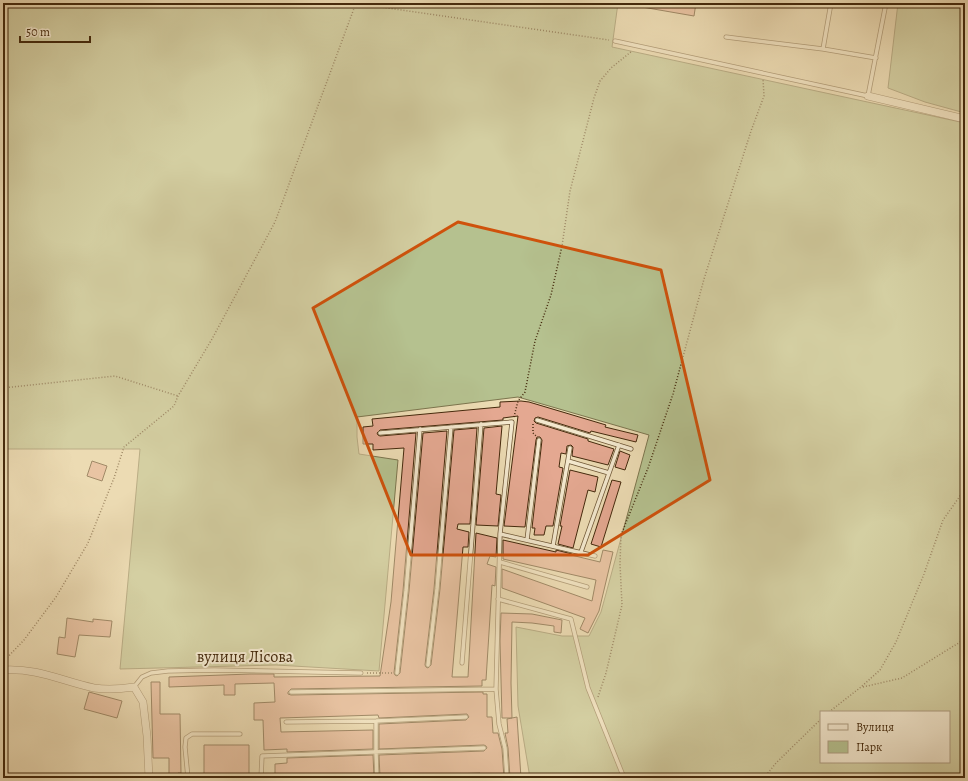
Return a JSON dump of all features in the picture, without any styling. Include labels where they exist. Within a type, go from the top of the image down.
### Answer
[{"type":"street","points":[[868,96],[965,119]]},
{"type":"street","points":[[3,670],[18,669],[40,672],[95,688],[115,690],[134,687],[143,702],[147,736],[149,778]]},
{"type":"lane","points":[[823,49],[831,3]]},
{"type":"lane","points":[[616,41],[868,96],[886,3]]},
{"type":"lane","points":[[726,37],[823,49],[876,58]]},
{"type":"lane","points":[[537,420],[631,449]]},
{"type":"lane","points":[[380,433],[512,422],[500,534],[496,689],[499,724],[505,748],[507,778]]},
{"type":"lane","points":[[462,663],[481,424]]},
{"type":"lane","points":[[428,665],[437,589],[451,427]]},
{"type":"lane","points":[[397,674],[406,591],[420,429]]},
{"type":"lane","points":[[527,540],[539,440]]},
{"type":"lane","points":[[581,552],[619,445]]},
{"type":"lane","points":[[553,546],[570,448]]},
{"type":"lane","points":[[568,461],[609,473]]},
{"type":"lane","points":[[500,534],[595,556]]},
{"type":"lane","points":[[500,562],[587,587]]},
{"type":"lane","points":[[498,599],[571,619],[588,688],[624,778]]},
{"type":"lane","name":"вулиця Лісова","points":[[134,687],[142,677],[151,673],[168,671],[214,670],[361,674]]},
{"type":"lane","points":[[292,692],[496,689]]},
{"type":"lane","points":[[286,722],[376,721],[466,717]]},
{"type":"lane","points":[[376,721],[377,778]]},
{"type":"lane","points":[[188,778],[186,738],[192,734],[240,734]]},
{"type":"lane","points":[[261,778],[262,756],[484,748]]},
{"type":"path","points":[[353,3],[616,41]]},
{"type":"path","points":[[3,662],[24,640],[56,597],[88,543],[114,478],[124,447],[174,406],[178,396],[212,339],[275,222],[356,3]]},
{"type":"path","points":[[512,422],[518,401],[525,392],[535,341],[551,295],[562,246],[570,191],[594,98],[600,81],[611,68],[637,46]]},
{"type":"path","points":[[595,706],[606,673],[622,605],[620,564],[621,535],[648,468],[673,394],[704,279],[751,131],[764,96],[762,73]]},
{"type":"path","points":[[3,388],[115,376],[178,396]]},
{"type":"path","points":[[537,420],[533,424],[534,433],[539,440]]},
{"type":"path","points":[[830,711],[880,670],[896,642],[924,574],[943,520],[965,489]]},
{"type":"path","points":[[861,687],[902,678],[965,639]]},
{"type":"path","points":[[361,674],[397,674]]},
{"type":"path","points":[[764,778],[776,763],[820,720]]},
{"type":"highlighted area","points":[[458,222],[661,270],[710,480],[588,555],[411,555],[313,308]]},
{"type":"green space","points":[[3,3],[618,3],[612,47],[965,123],[965,778],[530,778],[518,706],[516,627],[562,636],[589,636],[601,612],[649,435],[518,397],[357,417],[359,454],[398,460],[379,671],[276,665],[120,669],[140,449],[3,449]]},
{"type":"green space","points":[[898,3],[965,3],[965,113],[925,102],[888,88]]},
{"type":"building","points":[[642,3],[696,3],[694,16],[642,7]]},
{"type":"building","points":[[500,402],[529,402],[606,425],[605,427],[638,435],[636,442],[591,431],[590,433],[538,417],[535,418],[534,421],[536,423],[588,439],[588,441],[614,449],[608,465],[572,456],[573,447],[571,445],[567,446],[566,454],[561,453],[559,467],[563,468],[553,526],[546,526],[544,535],[534,535],[535,528],[532,528],[542,440],[540,437],[537,437],[536,440],[525,527],[504,526],[518,416],[503,418],[503,420],[380,430],[377,433],[380,436],[416,433],[403,591],[394,673],[397,676],[400,673],[409,591],[423,433],[447,431],[434,589],[425,665],[428,668],[431,665],[440,589],[454,430],[477,428],[470,524],[458,524],[457,529],[469,532],[468,547],[463,547],[452,677],[468,677],[476,533],[497,538],[496,557],[490,556],[487,564],[496,567],[495,586],[492,585],[486,680],[482,680],[482,686],[291,689],[288,692],[288,694],[291,695],[483,692],[483,694],[487,694],[487,717],[492,717],[493,733],[498,733],[502,749],[504,778],[480,778],[480,773],[380,777],[379,755],[484,751],[487,748],[484,745],[379,749],[379,724],[466,720],[469,717],[467,714],[379,718],[378,715],[280,718],[281,732],[373,730],[373,749],[287,752],[287,749],[264,750],[263,720],[254,720],[254,703],[275,702],[274,683],[235,684],[235,695],[224,695],[224,685],[169,687],[169,677],[250,674],[274,674],[274,677],[380,676],[391,602],[404,448],[373,450],[373,444],[363,444],[363,427],[373,426],[372,419],[500,407]]},
{"type":"building","points":[[502,426],[496,494],[501,495],[498,526],[476,525],[484,428]]},
{"type":"building","points":[[620,451],[630,455],[625,470],[615,467]]},
{"type":"building","points":[[92,461],[107,466],[102,481],[87,476]]},
{"type":"building","points":[[570,470],[598,477],[595,492],[588,490],[573,548],[558,544]]},
{"type":"building","points":[[612,480],[621,482],[601,547],[591,544]]},
{"type":"building","points":[[503,540],[556,552],[556,550],[600,562],[603,550],[613,552],[599,611],[588,633],[580,629],[585,618],[502,588],[502,569],[592,601],[596,580],[503,559]]},
{"type":"building","points":[[501,613],[532,614],[562,620],[561,633],[554,632],[554,626],[512,622],[512,718],[502,718],[500,641]]},
{"type":"building","points":[[67,618],[93,622],[93,619],[112,621],[110,637],[79,635],[75,657],[57,654],[59,637],[65,638]]},
{"type":"building","points":[[151,682],[160,682],[160,714],[180,714],[181,773],[178,773],[178,778],[169,778],[169,758],[153,758]]},
{"type":"building","points":[[89,692],[122,701],[117,718],[84,709]]},
{"type":"building","points":[[517,717],[521,778],[510,778],[508,748],[505,733],[508,733],[507,719]]},
{"type":"building","points":[[204,745],[249,745],[249,778],[204,778]]},
{"type":"building","points":[[373,755],[374,777],[372,778],[275,778],[275,764],[287,763],[287,758]]}]
